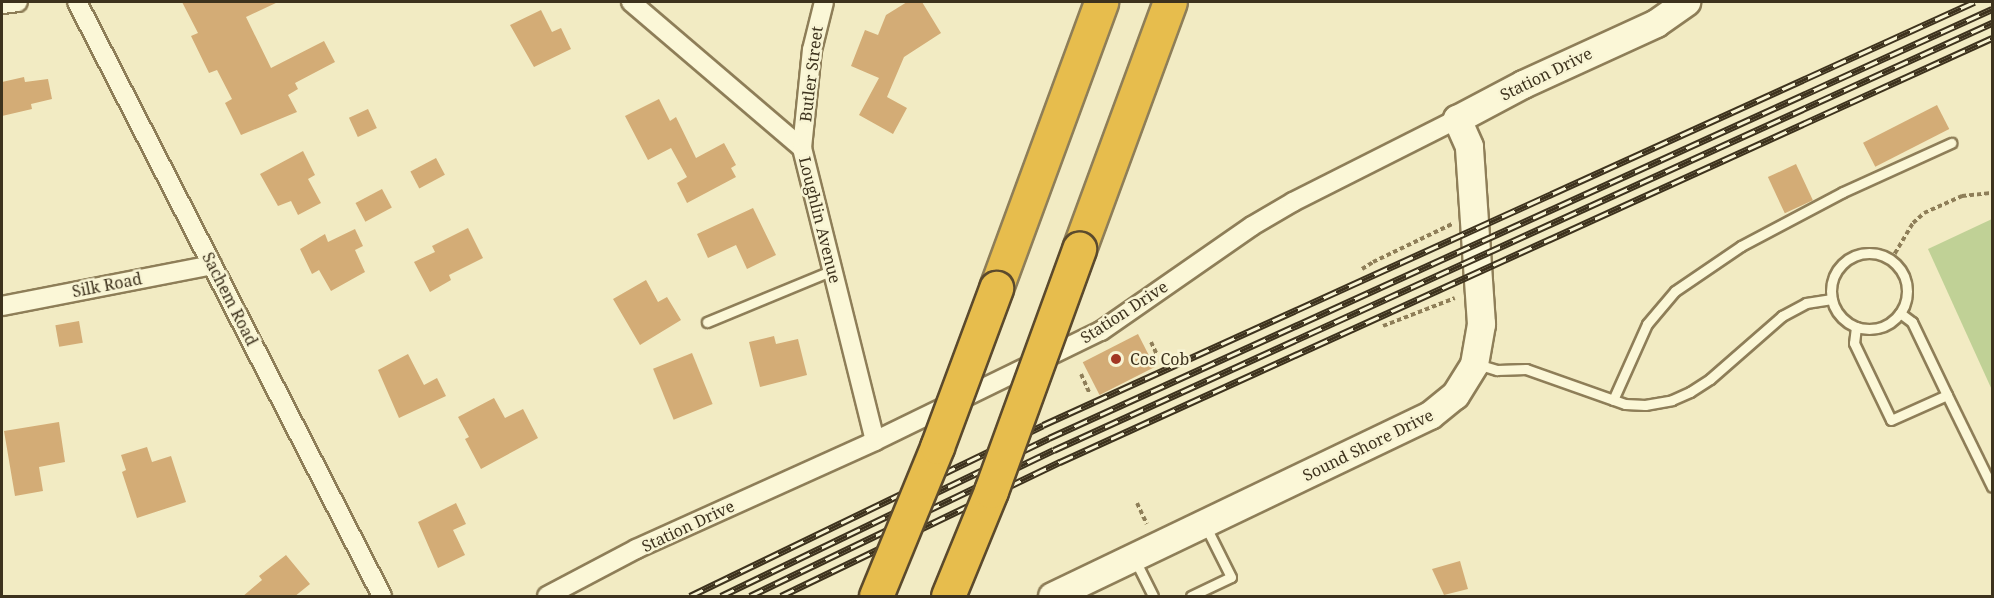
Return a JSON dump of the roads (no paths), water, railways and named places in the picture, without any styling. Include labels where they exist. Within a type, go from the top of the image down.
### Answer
[{"type":"highway","points":[[876,597],[932,458],[1101,2]]},
{"type":"highway","points":[[948,597],[991,491],[1170,2]]},
{"type":"main road","name":"Station Drive","points":[[1457,119],[1523,84],[1656,23],[1686,2]]},
{"type":"main road","name":"Sound Shore Drive","points":[[1052,597],[1430,415],[1455,395],[1474,364],[1481,324],[1469,146],[1457,119]]},
{"type":"street","points":[[2,4],[18,2]]},
{"type":"street","name":"Sachem Road","points":[[77,2],[382,597]]},
{"type":"street","name":"Loughlin Avenue","points":[[631,2],[802,148],[875,441]]},
{"type":"street","name":"Butler Street","points":[[802,148],[812,50],[824,2]]},
{"type":"street","name":"Station Drive","points":[[547,597],[636,549],[875,441],[1101,331],[1252,226],[1293,202],[1457,119]]},
{"type":"street","name":"Silk Road","points":[[2,306],[212,265]]},
{"type":"lane","points":[[1612,400],[1647,324],[1675,291],[1741,246],[1843,192],[1951,142]]},
{"type":"lane","points":[[1869,254],[1891,260],[1901,271],[1906,285],[1906,299],[1900,313],[1885,326],[1866,329],[1856,327],[1844,320],[1832,299],[1834,277],[1848,260],[1869,254]]},
{"type":"lane","points":[[707,321],[833,270]]},
{"type":"lane","points":[[1474,364],[1497,370],[1526,369],[1624,404],[1645,405],[1672,400],[1690,392],[1710,379],[1782,316],[1806,303],[1832,299]]},
{"type":"lane","points":[[1900,313],[1912,322],[1992,487]]},
{"type":"lane","points":[[1856,327],[1854,343],[1891,420],[1947,395]]},
{"type":"lane","points":[[1191,597],[1231,577],[1205,525]]},
{"type":"lane","points":[[1134,558],[1153,597]]},
{"type":"railway","points":[[690,596],[1043,425],[1974,2]]},
{"type":"railway","points":[[721,596],[1049,438],[1992,9]]},
{"type":"railway","points":[[750,596],[1054,450],[1992,23]]},
{"type":"railway","points":[[781,596],[1060,462],[1992,38]]},
{"type":"place","name":"Cos Cob","points":[[1116,359]]}]
